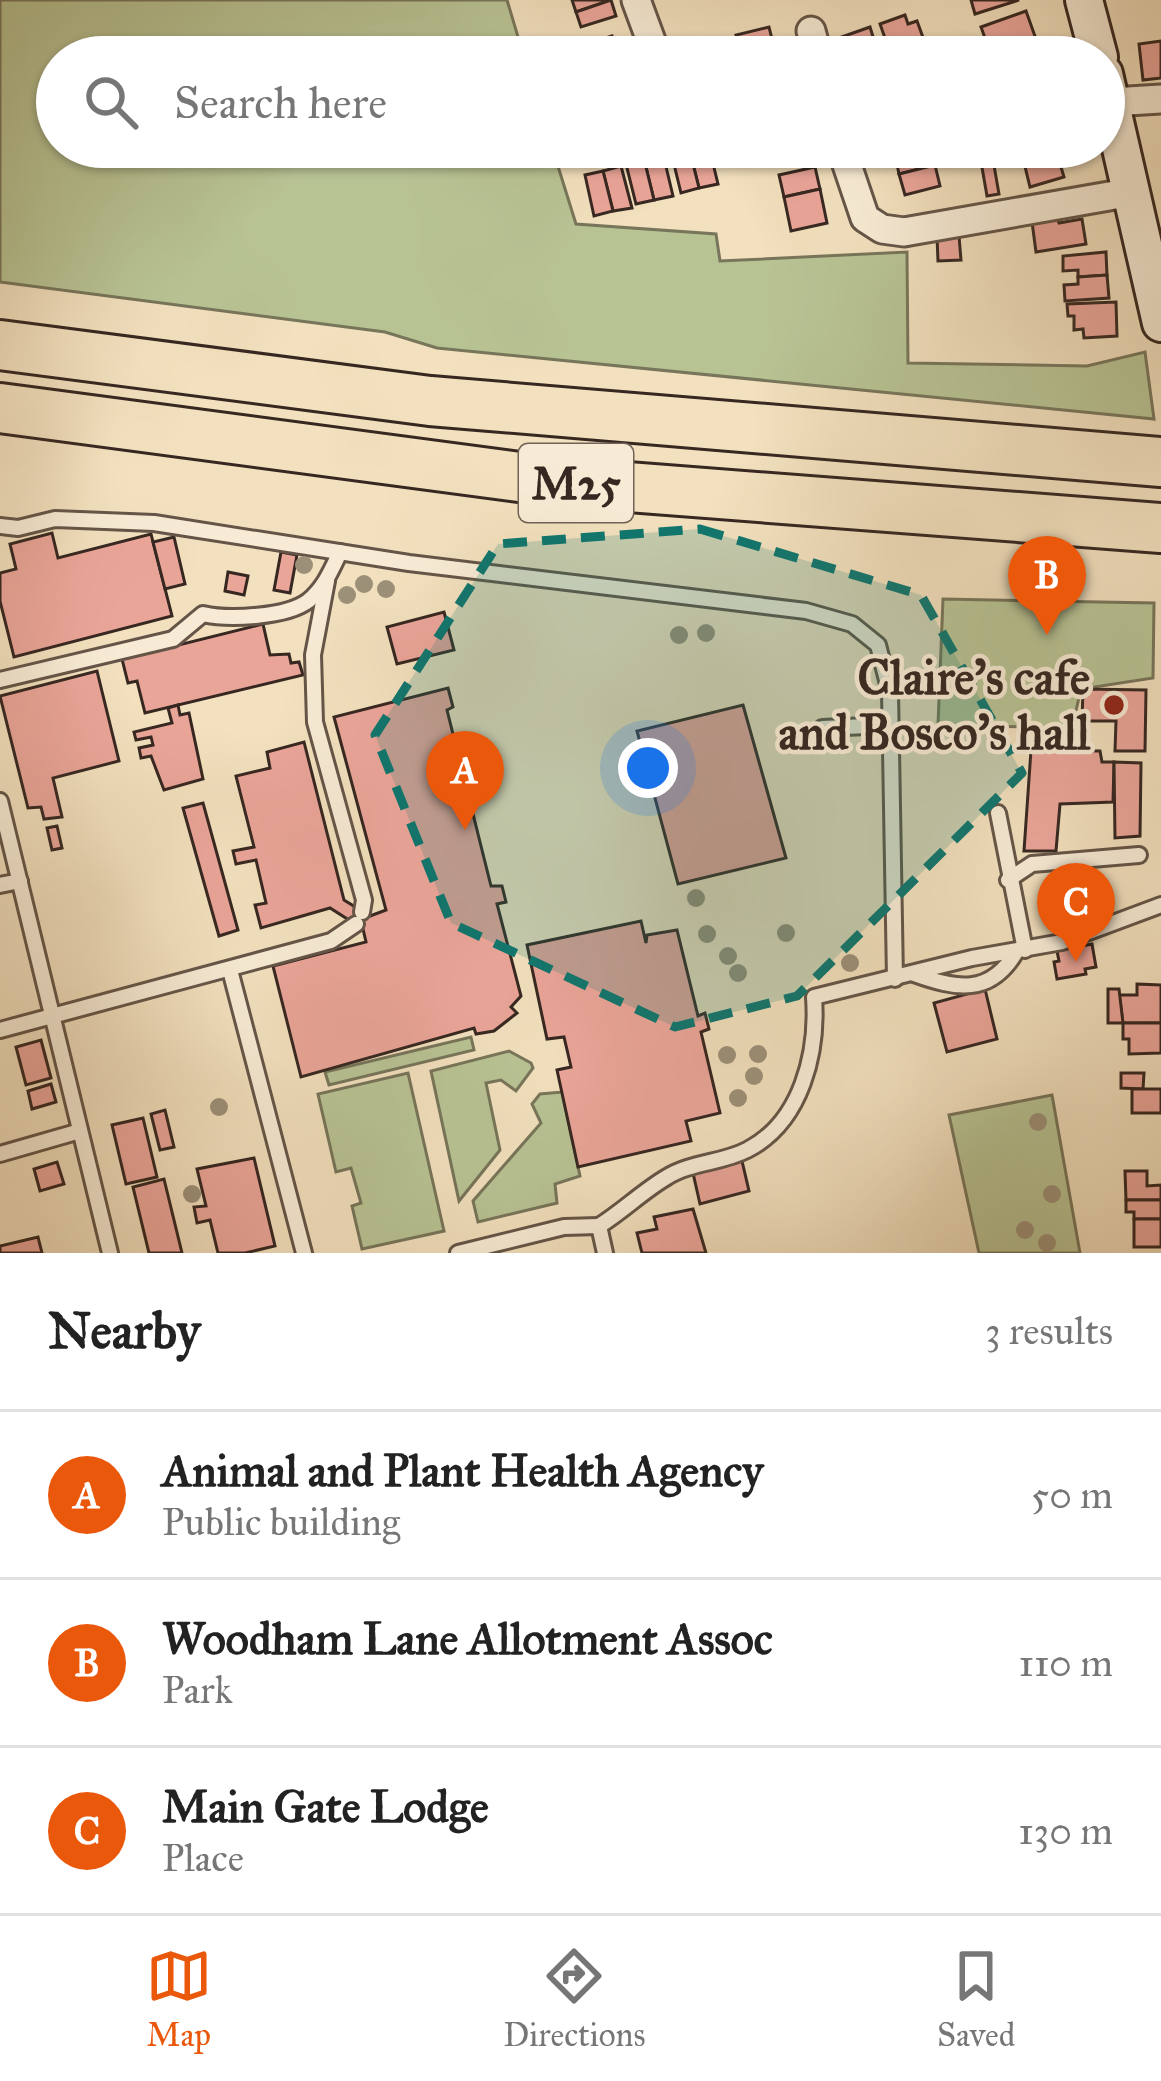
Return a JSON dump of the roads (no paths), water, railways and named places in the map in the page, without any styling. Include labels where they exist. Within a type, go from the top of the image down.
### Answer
[{"type":"highway","name":"M25","points":[[0,346],[430,401],[1153,462]]},
{"type":"highway","name":"M25","points":[[0,408],[550,481],[1158,527]]},
{"type":"main road","points":[[1084,0],[1094,36]]},
{"type":"main road","points":[[1125,162],[1161,323]]},
{"type":"street","points":[[638,4],[649,36]]},
{"type":"street","points":[[1125,92],[1161,99]]},
{"type":"street","points":[[848,168],[865,218],[882,229],[904,232],[1132,192]]},
{"type":"lane","points":[[0,526],[18,528],[55,519],[154,523],[340,552],[806,611],[853,624],[878,646],[890,692],[895,979]]},
{"type":"lane","points":[[0,1030],[331,941],[359,918],[364,900],[315,722],[313,655],[327,581],[340,552]]},
{"type":"lane","points":[[0,680],[173,639],[203,614],[230,620],[304,604],[327,581]]},
{"type":"lane","points":[[822,728],[890,725]]},
{"type":"lane","points":[[0,801],[110,1253]]},
{"type":"lane","points":[[914,974],[954,988],[982,982],[1003,974],[1020,951],[998,813]]},
{"type":"lane","points":[[1008,880],[1032,864],[1139,854]]},
{"type":"lane","points":[[0,885],[20,881]]},
{"type":"lane","points":[[458,1253],[564,1227],[599,1226],[668,1176],[746,1151],[782,1120],[808,1071],[816,1035],[814,997],[972,958],[1061,942],[1161,905]]},
{"type":"lane","points":[[230,970],[304,1253]]},
{"type":"lane","points":[[0,1154],[80,1131]]},
{"type":"lane","points":[[599,1226],[605,1253]]},
{"type":"place","name":"Woodham Lane Allotment Assoc","points":[[1047,635]]},
{"type":"place","name":"Claire's cafe and Bosco's hall","points":[[1114,705]]},
{"type":"place","name":"Animal and Plant Health Agency","points":[[465,830]]},
{"type":"place","name":"Main Gate Lodge","points":[[1076,962]]}]
